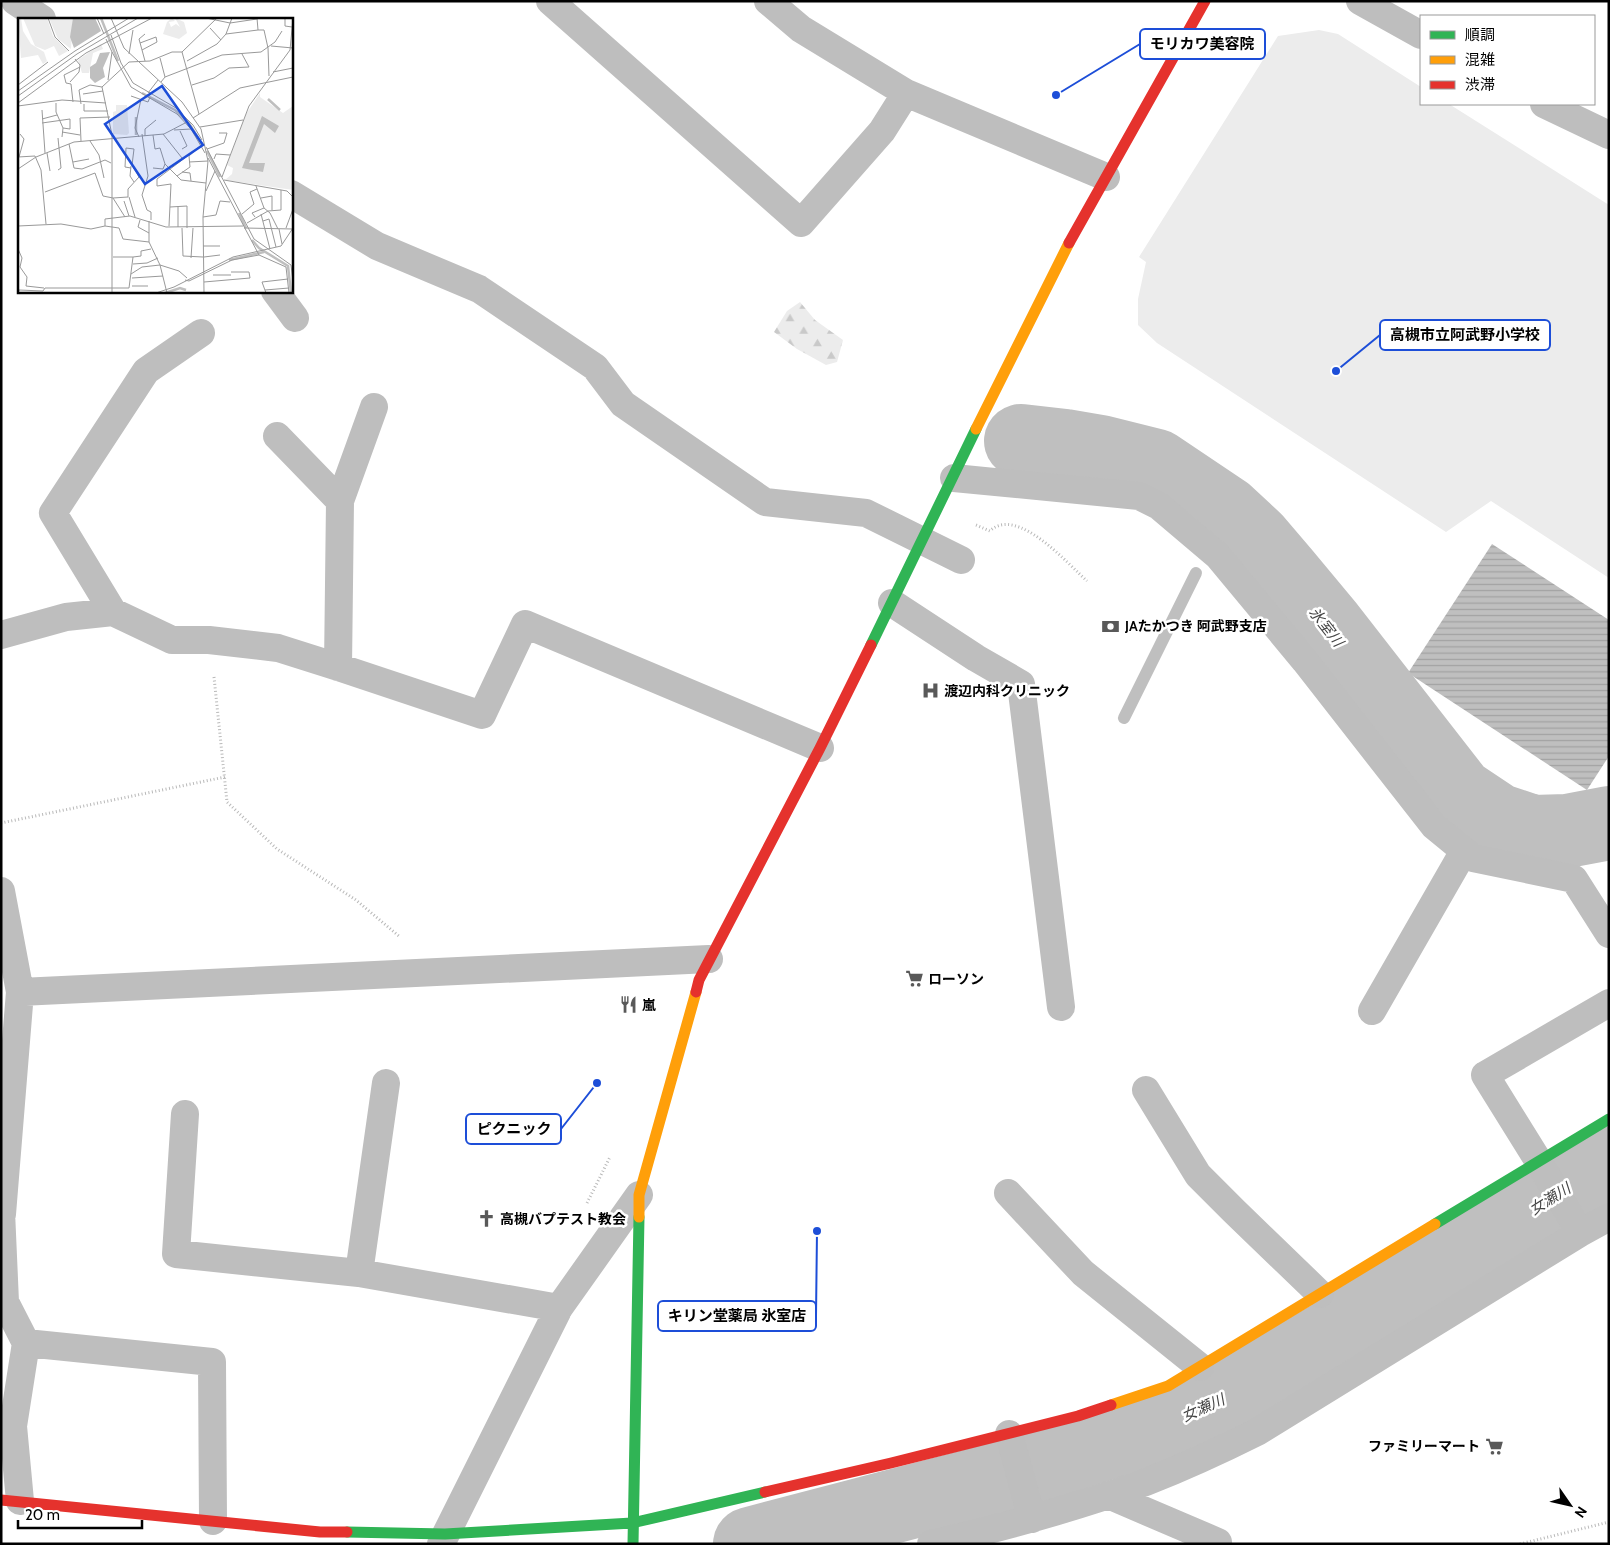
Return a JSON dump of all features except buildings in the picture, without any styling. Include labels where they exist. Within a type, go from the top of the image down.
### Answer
[{"type":"street","points":[[15,1],[40,18]]},
{"type":"street","points":[[550,1],[801,223],[882,131],[906,93]]},
{"type":"street","points":[[768,1],[801,29],[906,93],[1106,177]]},
{"type":"street","points":[[633,1542],[639,1195],[699,980],[820,748],[1058,263],[1205,1]]},
{"type":"street","points":[[1360,1],[1420,34]]},
{"type":"street","points":[[1546,105],[1609,134]]},
{"type":"street","points":[[292,195],[377,246],[479,289],[594,367],[624,404],[765,502],[866,514],[961,560]]},
{"type":"street","points":[[276,292],[295,318]]},
{"type":"street","points":[[113,612],[53,514],[146,371],[201,333]]},
{"type":"street","points":[[338,666],[340,501],[374,407]]},
{"type":"street","points":[[277,436],[340,501]]},
{"type":"street","points":[[954,478],[1140,496],[1159,506],[1218,556],[1305,661],[1434,826],[1473,858],[1574,879],[1609,934]]},
{"type":"street","points":[[892,603],[976,658],[1021,684],[1061,1007]]},
{"type":"street","points":[[1,635],[66,617],[113,612],[172,640],[209,640],[278,648],[338,666],[482,715],[525,624],[820,748]]},
{"type":"street","points":[[1372,1012],[1464,851]]},
{"type":"street","points":[[1,891],[20,992],[2,1212],[5,1302],[26,1343],[13,1426],[11,1501],[320,1532],[443,1539],[632,1523],[890,1463],[1011,1442],[1078,1416],[1168,1386],[1609,1119]]},
{"type":"street","points":[[20,992],[709,959]]},
{"type":"street","points":[[1580,1233],[1485,1075],[1609,1003]]},
{"type":"street","points":[[358,1272],[386,1083]]},
{"type":"street","points":[[1146,1090],[1198,1175],[1320,1294]]},
{"type":"street","points":[[185,1114],[176,1254],[358,1272],[559,1308]]},
{"type":"street","points":[[1008,1193],[1083,1273],[1200,1367]]},
{"type":"street","points":[[443,1539],[559,1308],[639,1195]]},
{"type":"street","points":[[931,1544],[1030,1510],[1108,1495],[1184,1467],[1257,1432],[1609,1217]]},
{"type":"street","points":[[26,1343],[212,1362],[213,1521]]},
{"type":"street","points":[[1011,1442],[1030,1510]]},
{"type":"street","points":[[1108,1495],[1218,1542]]},
{"type":"path","points":[[990,531],[1000,524],[1012,525],[1046,541],[1087,581]]},
{"type":"path","points":[[209,640],[227,802],[276,849],[356,900],[408,943],[429,972]]},
{"type":"path","points":[[1,824],[225,777]]},
{"type":"path","points":[[1520,1544],[1609,1522]]},
{"type":"green space","points":[[1319,30],[1338,34],[1420,86],[1420,105],[1451,105],[1609,205],[1609,578],[1491,501],[1446,532],[1157,343],[1138,325],[1138,299],[1146,262],[1139,257],[1278,36]]},
{"type":"green space","points":[[800,302],[815,320],[843,340],[837,362],[826,365],[797,349],[774,332],[787,311]]},
{"type":"shaded area","points":[[1492,544],[1609,620],[1609,756],[1587,790],[1408,673]]},
{"type":"waterway","name":"氷室川","points":[[1021,441],[1100,452],[1156,466],[1226,513],[1255,540],[1328,627],[1458,794],[1497,820],[1533,832],[1567,831],[1609,823]]},
{"type":"waterway","points":[[1124,718],[1196,573]]},
{"type":"waterway","name":"女瀬川","points":[[750,1544],[1002,1478],[1210,1408],[1335,1334],[1609,1163]]},
{"type":"traffic: fast","points":[[871,645],[976,429]]},
{"type":"traffic: fast","points":[[1435,1224],[1609,1119]]},
{"type":"traffic: fast","points":[[633,1544],[639,1217]]},
{"type":"traffic: fast","points":[[347,1532],[445,1534],[632,1523],[765,1492]]},
{"type":"traffic: slow","points":[[976,429],[1069,243]]},
{"type":"traffic: slow","points":[[639,1217],[639,1195],[696,992]]},
{"type":"traffic: slow","points":[[1111,1405],[1168,1386],[1435,1224]]},
{"type":"traffic: jam","points":[[1069,243],[1205,1]]},
{"type":"traffic: jam","points":[[696,992],[699,980],[820,748],[871,645]]},
{"type":"traffic: jam","points":[[765,1492],[891,1463],[1078,1416],[1111,1405]]},
{"type":"traffic: jam","points":[[1,1500],[320,1532],[347,1532]]},
{"type":"place","name":"モリカワ美容院","points":[[1056,95]]},
{"type":"place","name":"高槻市立阿武野小学校","points":[[1336,371]]},
{"type":"place","name":"JAたかつき 阿武野支店","points":[[1111,626]]},
{"type":"place","name":"渡辺内科クリニック","points":[[930,691]]},
{"type":"place","name":"ローソン","points":[[914,979]]},
{"type":"place","name":"嵐","points":[[628,1005]]},
{"type":"place","name":"ピクニック","points":[[597,1083]]},
{"type":"place","name":"高槻バプテスト教会","points":[[486,1219]]},
{"type":"place","name":"キリン堂薬局 氷室店","points":[[817,1231]]},
{"type":"place","name":"ファミリーマート","points":[[1494,1446]]}]
